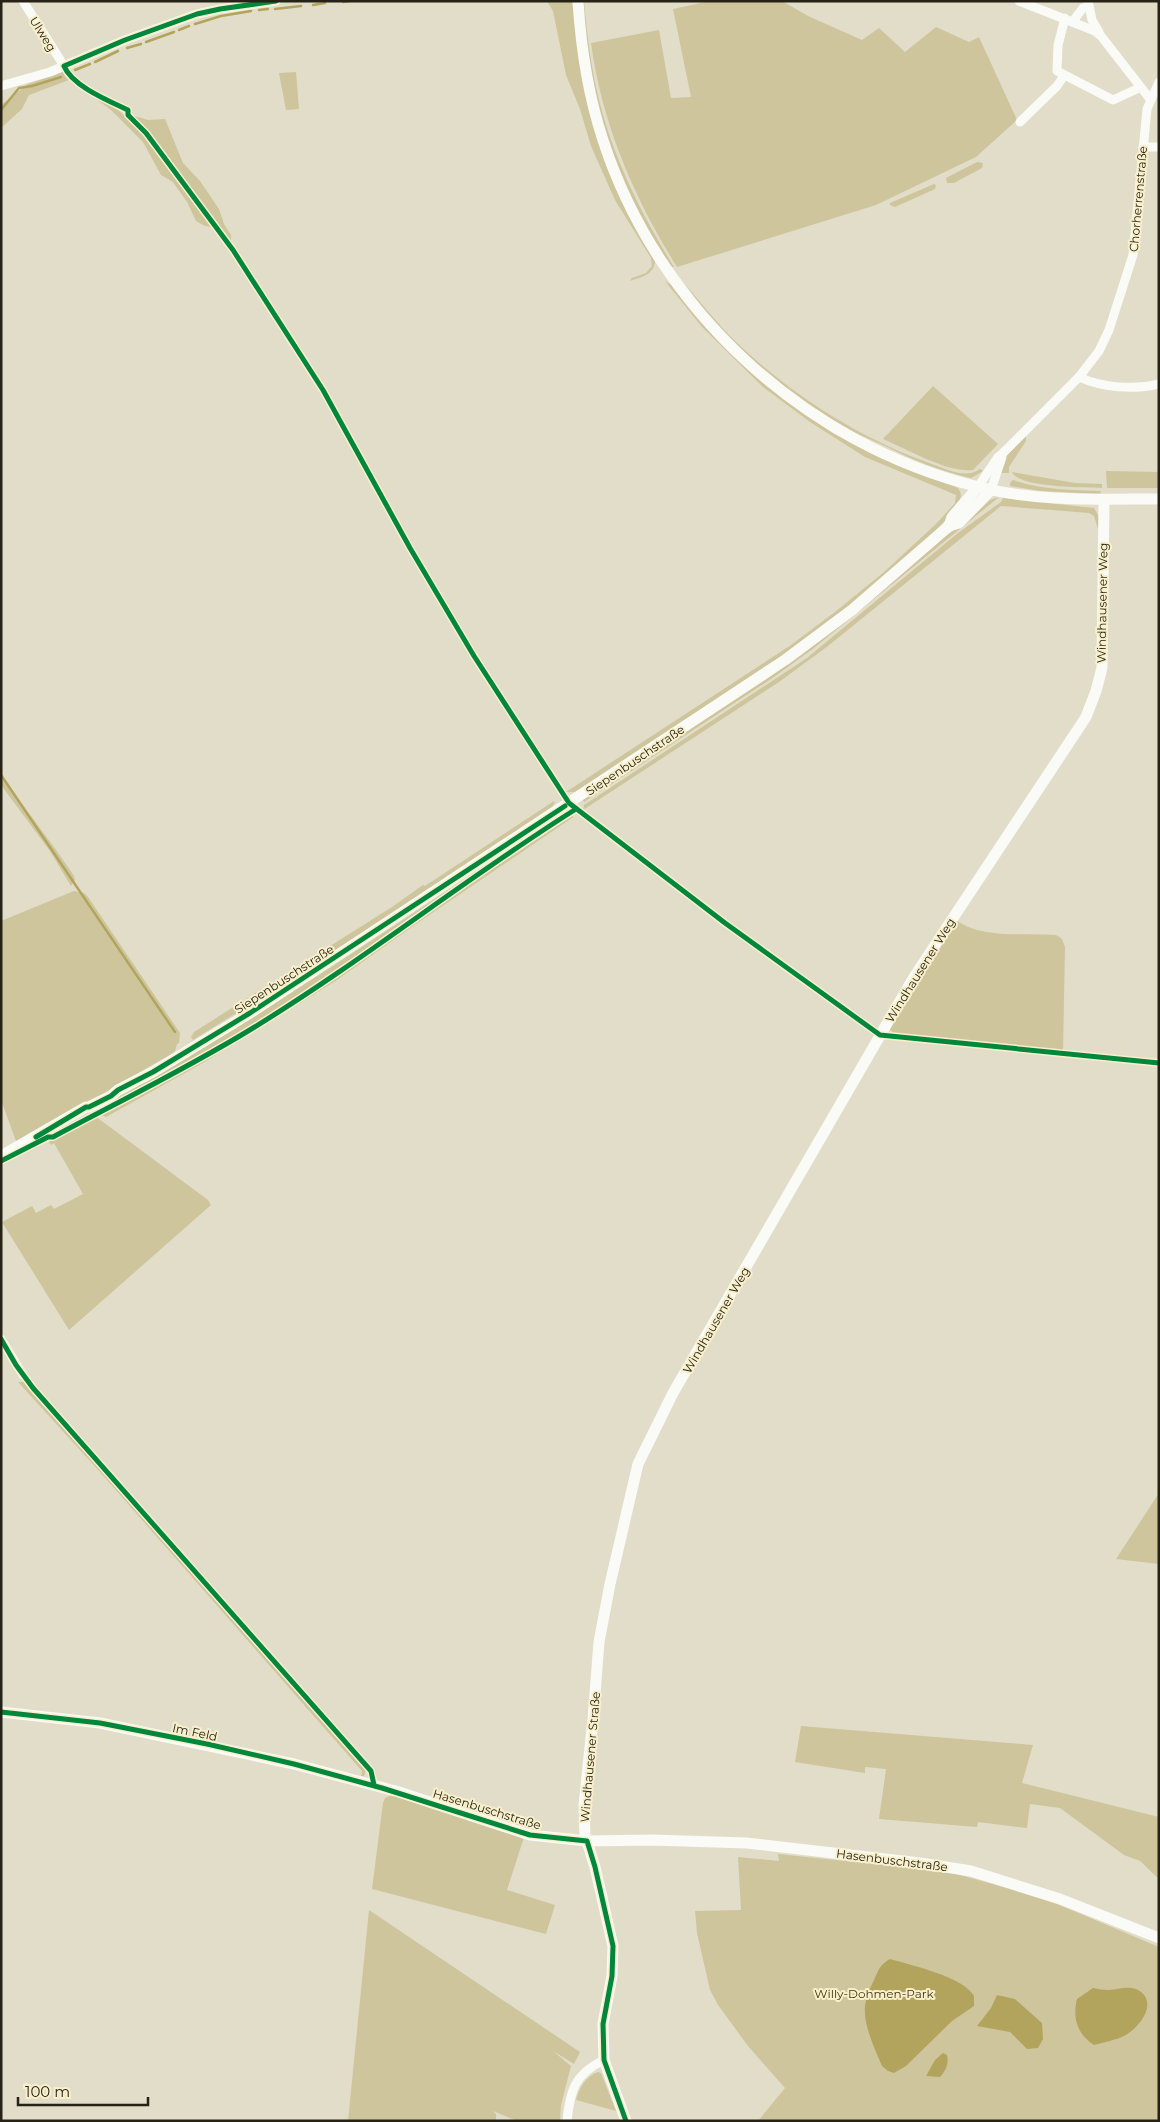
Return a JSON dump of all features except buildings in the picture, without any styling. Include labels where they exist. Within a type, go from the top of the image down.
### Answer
[{"type":"street","name":"Ulweg","points":[[23,1],[64,66]]},
{"type":"street","points":[[1,86],[64,66],[143,33],[197,14],[220,8],[276,1]]},
{"type":"street","points":[[578,1],[586,74],[598,124],[625,196],[653,247],[698,311],[730,346],[757,371],[833,427],[911,465],[978,487],[1053,499],[1159,499]]},
{"type":"street","points":[[1019,1],[1069,19],[1090,28],[1101,36]]},
{"type":"street","points":[[1139,88],[1113,100],[1057,71],[1058,45],[1069,19],[1089,4],[1092,20],[1101,36],[1150,100]]},
{"type":"street","points":[[1020,122],[1057,86],[1064,76]]},
{"type":"street","name":"Chorherrenstraße","points":[[978,487],[992,464],[1079,377],[1098,351],[1109,330],[1130,270],[1137,229],[1146,110],[1159,82]]},
{"type":"street","points":[[1143,147],[1159,147]]},
{"type":"street","points":[[1079,377],[1101,385],[1140,387],[1159,384]]},
{"type":"street","name":"Chorherrenstraße","points":[[991,490],[1002,454]]},
{"type":"street","points":[[949,526],[952,517],[978,487]]},
{"type":"street","name":"Siepenbuschstraße","points":[[1,1156],[86,1107],[90,1107],[153,1072],[250,1013],[694,721],[803,647],[852,610],[949,526],[959,523],[991,490]]},
{"type":"street","name":"Windhausener Weg","points":[[627,1507],[638,1464],[673,1393],[867,1058],[932,949],[1086,717],[1102,668],[1104,500]]},
{"type":"street","points":[[1,1339],[23,1375]]},
{"type":"street","name":"Windhausener Straße","points":[[626,2121],[604,2060],[603,2024],[612,1976],[613,1946],[595,1867],[587,1841],[584,1805],[594,1719],[599,1642],[627,1507]]},
{"type":"street","name":"Im Feld","points":[[1,1712],[100,1723],[197,1742],[294,1764],[382,1788]]},
{"type":"street","name":"Hasenbuschstraße","points":[[382,1788],[530,1835],[587,1841],[652,1840],[747,1844],[951,1867],[992,1876],[1060,1899],[1159,1938]]},
{"type":"street","points":[[566,2121],[569,2102],[578,2078],[591,2066],[604,2060]]},
{"type":"green space","points":[[547,1],[572,1],[580,58],[595,133],[606,165],[619,193],[655,261],[650,272],[630,281],[632,278],[646,273],[652,266],[651,258],[615,200],[591,146],[580,109],[566,75],[553,11]]},
{"type":"green space","points":[[582,1],[584,1],[596,88],[605,122],[630,186],[674,267],[670,267],[644,224],[612,154],[597,106],[592,81]]},
{"type":"green space","points":[[710,1],[782,1],[808,16],[862,40],[879,28],[905,52],[936,27],[969,42],[979,37],[1017,120],[976,157],[876,205],[677,267],[647,214],[622,160],[603,102],[591,43],[659,30],[671,98],[691,97],[673,9]]},
{"type":"green space","points":[[63,72],[69,80],[29,95],[22,109],[1,128],[1,105],[28,84]]},
{"type":"green space","points":[[296,72],[299,109],[286,110],[279,73]]},
{"type":"green space","points":[[80,87],[118,110],[146,135],[213,227],[205,226],[196,221],[187,202],[173,182],[161,175],[143,142],[111,110]]},
{"type":"green space","points":[[131,115],[148,120],[165,119],[183,163],[200,181],[219,209],[224,224],[231,235],[231,243],[189,189],[162,149]]},
{"type":"green space","points":[[977,162],[983,163],[982,168],[954,183],[947,183],[946,178]]},
{"type":"green space","points":[[934,184],[936,185],[935,189],[895,207],[890,205],[890,203]]},
{"type":"green space","points":[[665,281],[675,287],[803,412],[834,434],[876,456],[958,488],[961,498],[952,512],[915,551],[804,641],[576,792],[566,792],[791,645],[884,572],[937,523],[955,503],[956,495],[865,457],[810,422],[763,387],[702,327]]},
{"type":"green space","points":[[686,285],[722,328],[750,355],[772,374],[821,409],[874,439],[929,463],[961,473],[974,472],[980,469],[983,471],[971,478],[938,468],[851,431],[819,412],[797,398],[776,381],[735,344],[700,305]]},
{"type":"green space","points":[[933,386],[998,444],[973,470],[951,468],[939,464],[883,439]]},
{"type":"green space","points":[[1026,436],[1026,441],[1009,467],[1009,473],[1000,473],[1004,458]]},
{"type":"green space","points":[[1106,471],[1159,472],[1159,488],[1107,488]]},
{"type":"green space","points":[[1012,472],[1075,483],[1102,484],[1102,488],[1039,484],[1017,477]]},
{"type":"green space","points":[[1013,480],[1045,488],[1101,491],[1100,494],[1041,491],[1010,486]]},
{"type":"green space","points":[[999,497],[814,648],[774,677],[584,802],[583,800],[771,676],[813,645],[947,535],[964,524],[990,500]]},
{"type":"green space","points":[[1003,498],[1094,508],[1100,524],[1098,529],[1094,516],[1089,513],[1001,506],[828,646],[779,682],[583,810],[584,805],[807,658],[958,533],[1001,502]]},
{"type":"green space","points":[[1,775],[74,876],[75,880],[71,886],[50,851],[1,785]]},
{"type":"green space","points":[[554,801],[553,806],[323,959],[193,1040],[191,1037],[194,1032],[392,907],[423,885],[425,886]]},
{"type":"green space","points":[[568,810],[570,811],[267,1017],[100,1110],[100,1107],[146,1082],[280,1000]]},
{"type":"green space","points":[[573,813],[573,817],[566,822],[334,982],[201,1064],[106,1117],[102,1115],[105,1111],[227,1045],[286,1008]]},
{"type":"green space","points":[[74,891],[84,893],[88,897],[180,1033],[179,1043],[173,1053],[114,1087],[109,1093],[17,1144],[1,1100],[1,921]]},
{"type":"green space","points":[[956,920],[966,926],[990,933],[1056,935],[1062,939],[1065,947],[1063,1052],[907,1036],[896,1034],[890,1030],[890,1026]]},
{"type":"green space","points":[[95,1116],[208,1200],[211,1205],[69,1330],[2,1222],[32,1206],[36,1213],[51,1205],[54,1209],[83,1194],[54,1143],[51,1145],[49,1142]]},
{"type":"green space","points":[[18,1382],[24,1382],[28,1385],[363,1766],[366,1770],[364,1776],[361,1776],[362,1771],[101,1473]]},
{"type":"green space","points":[[1159,1493],[1159,1564],[1116,1559]]},
{"type":"green space","points":[[801,1726],[1033,1745],[1022,1783],[1159,1817],[1159,1879],[1140,1861],[1124,1855],[1060,1808],[1030,1804],[1027,1828],[978,1822],[977,1827],[879,1819],[886,1769],[865,1767],[865,1773],[795,1762]]},
{"type":"green space","points":[[392,1795],[524,1837],[507,1890],[555,1905],[546,1934],[372,1889],[383,1803],[385,1798]]},
{"type":"green space","points":[[453,1800],[528,1820],[526,1829],[446,1802]]},
{"type":"green space","name":"Willy-Dohmen-Park","points":[[778,1854],[949,1872],[1043,1898],[1159,1947],[1159,2121],[758,2121],[785,2088],[748,2046],[718,2005],[710,1990],[697,1933],[695,1911],[741,1910],[738,1857],[779,1861]]},
{"type":"green space","points":[[369,1910],[580,2052],[574,2064],[553,2051],[571,2066],[561,2105],[560,2121],[517,2121],[493,2111],[496,2114],[496,2121],[348,2121]]},
{"type":"green space","points":[[598,2072],[601,2073],[616,2111],[576,2100],[584,2083],[590,2076]]},
{"type":"shaded area","points":[[890,1959],[923,1968],[949,1978],[960,1983],[974,1996],[974,2006],[952,2021],[906,2066],[894,2073],[882,2066],[870,2037],[865,2013],[867,1996],[877,1974],[882,1965]]},
{"type":"shaded area","points":[[1093,1988],[1109,1990],[1136,1989],[1147,2000],[1142,2020],[1124,2036],[1094,2045],[1080,2031],[1075,2013],[1077,1999]]},
{"type":"shaded area","points":[[997,1995],[1015,1999],[1042,2023],[1043,2039],[1038,2048],[1027,2049],[1010,2032],[977,2026],[991,2008]]},
{"type":"shaded area","points":[[943,2053],[947,2055],[948,2061],[940,2077],[926,2076],[935,2060]]},
{"type":"waterway","points":[[343,2],[351,1]]},
{"type":"waterway","points":[[313,5],[325,3]]},
{"type":"waterway","points":[[275,9],[301,6]]},
{"type":"waterway","points":[[259,10],[268,9]]},
{"type":"waterway","points":[[195,24],[221,16],[251,11]]},
{"type":"waterway","points":[[179,30],[189,26]]},
{"type":"waterway","points":[[146,42],[174,32]]},
{"type":"waterway","points":[[127,48],[141,44]]},
{"type":"waterway","points":[[95,62],[118,51]]},
{"type":"waterway","points":[[75,70],[90,64]]},
{"type":"waterway","points":[[1,110],[19,88],[61,77]]},
{"type":"waterway","points":[[1,775],[175,1032]]},
{"type":"cycle path","points":[[276,1],[197,14],[125,40],[64,66],[68,73],[83,86],[128,110],[128,115],[146,133],[233,250],[323,390],[410,548],[474,656],[569,803],[725,923],[880,1035],[1159,1063]]},
{"type":"cycle path","points":[[36,1137],[86,1107],[111,1096],[118,1090],[153,1072],[250,1013],[565,806]]},
{"type":"cycle path","points":[[1,1161],[48,1137],[53,1137],[154,1084],[253,1028],[335,975],[535,835],[576,809]]},
{"type":"cycle path","points":[[1,1339],[16,1365],[33,1388],[371,1771],[374,1785]]},
{"type":"cycle path","points":[[1,1712],[100,1723],[207,1744],[294,1764],[382,1788],[530,1835],[587,1841],[595,1867],[613,1946],[612,1976],[603,2024],[604,2060],[626,2121]]}]
